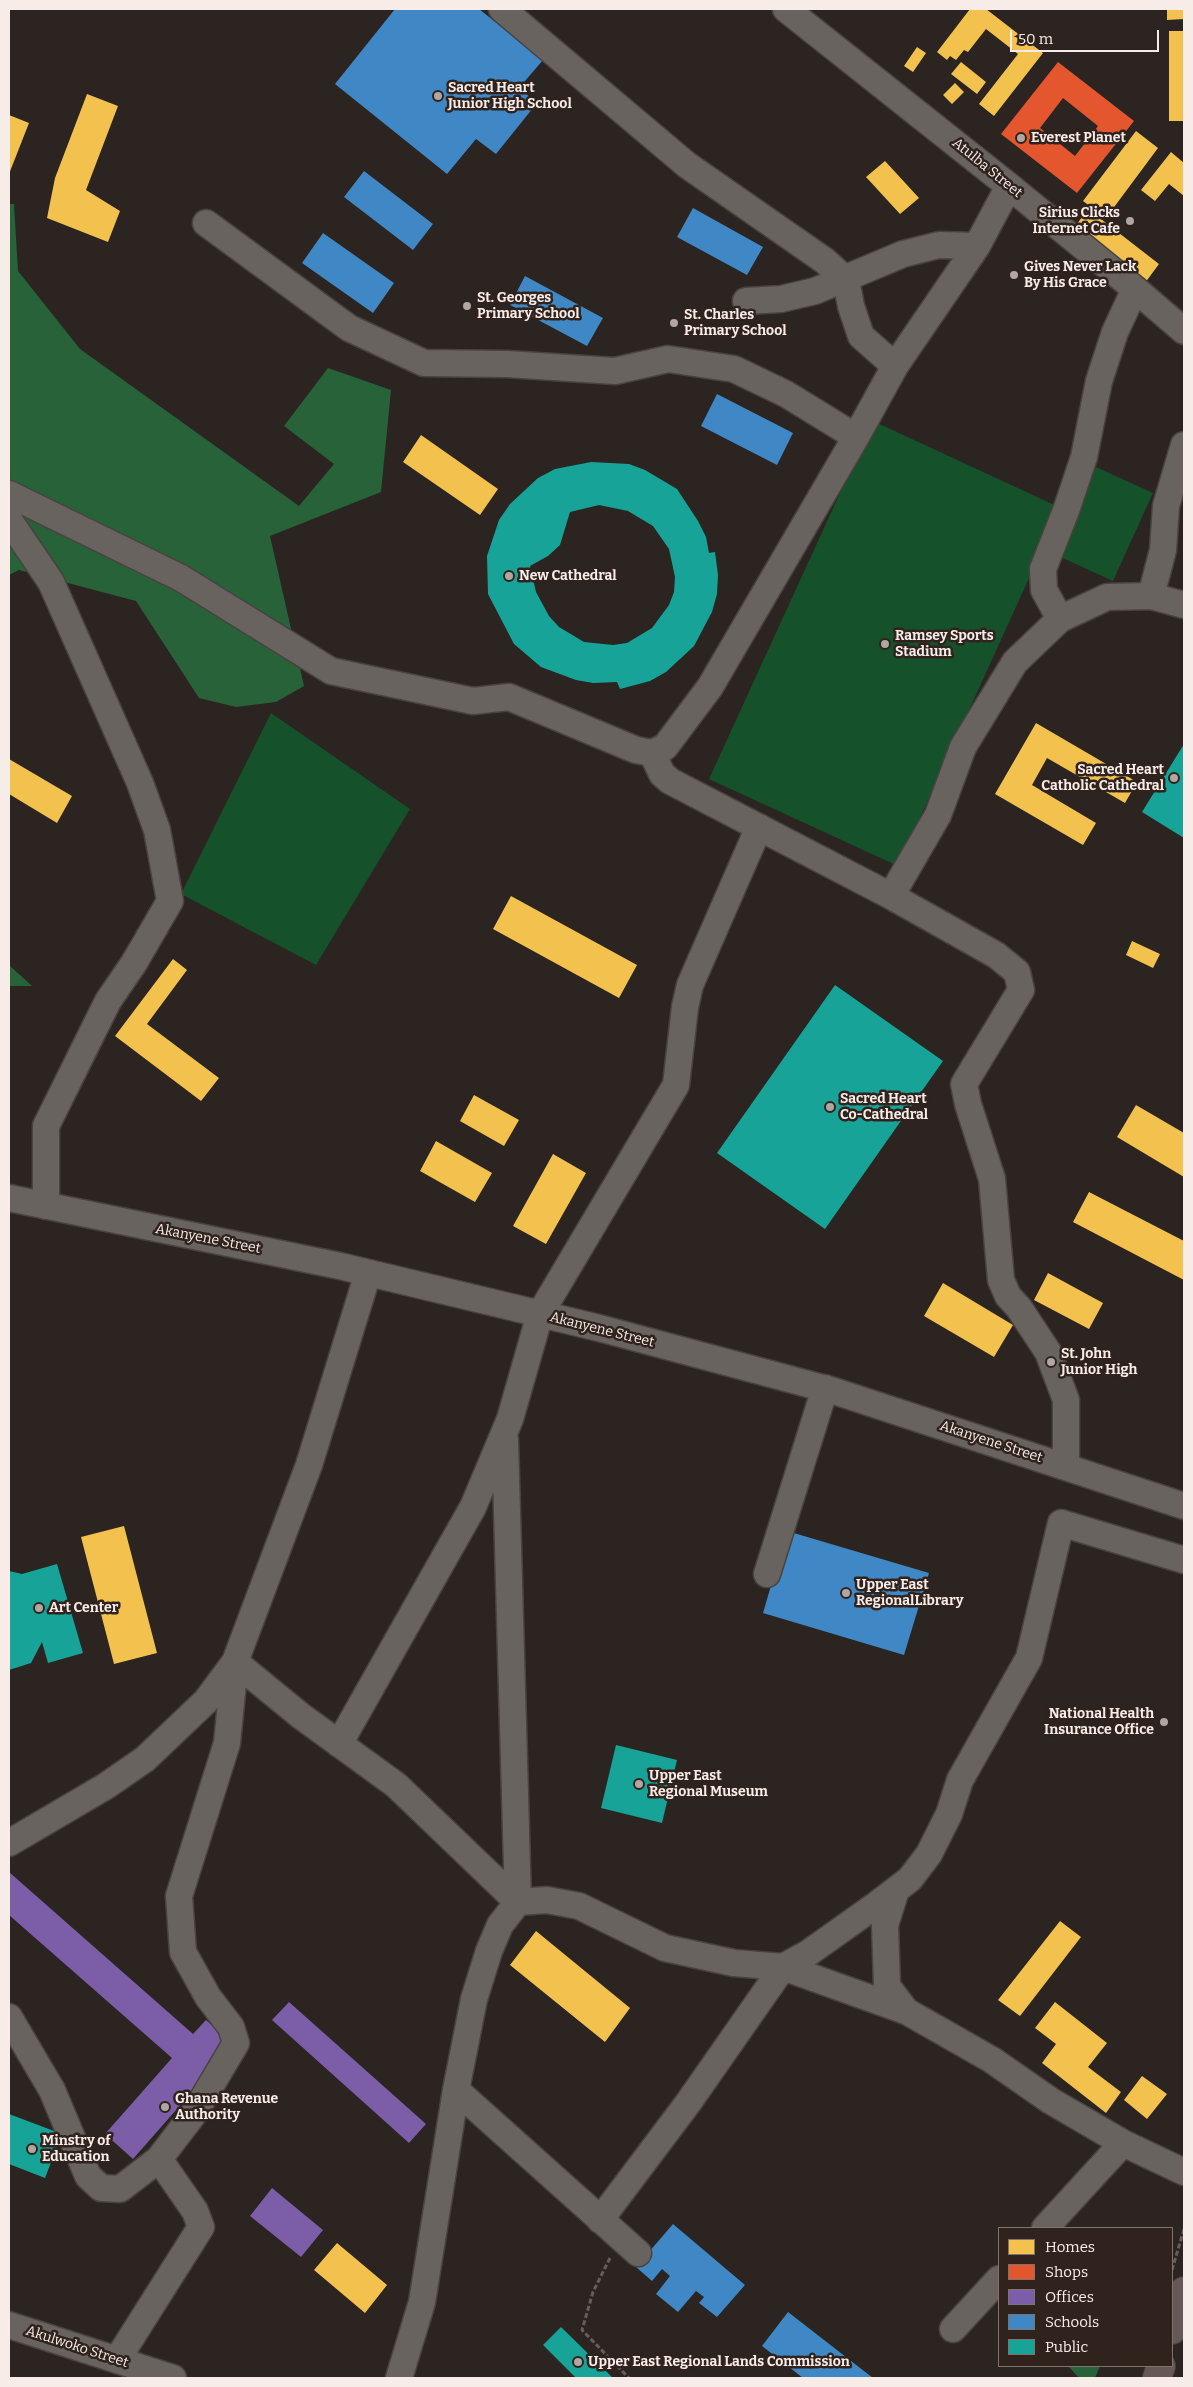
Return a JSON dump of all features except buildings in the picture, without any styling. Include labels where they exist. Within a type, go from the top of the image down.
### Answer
[{"type":"highway","points":[[1173,2327],[1184,2290]]},
{"type":"street","points":[[502,9],[687,165],[825,262],[846,280],[851,306],[861,336],[895,366]]},
{"type":"street","name":"Atulba Street","points":[[786,9],[1009,186],[1136,289],[1184,331]]},
{"type":"street","points":[[9,494],[181,578],[331,671],[473,701],[509,697],[636,750],[652,753],[665,747],[710,687],[856,437],[895,366],[977,246],[1009,186]]},
{"type":"street","points":[[206,223],[349,328],[424,363],[508,364],[615,371],[668,359],[734,370],[786,394],[856,437]]},
{"type":"street","points":[[746,300],[781,299],[815,291],[846,280],[903,254],[940,245],[977,246]]},
{"type":"street","points":[[1060,619],[1044,590],[1043,569],[1067,508],[1084,457],[1099,381],[1115,332],[1136,289]]},
{"type":"street","points":[[1151,596],[1174,545],[1166,506],[1184,445]]},
{"type":"street","points":[[9,520],[51,582],[140,782],[157,830],[170,901],[134,963],[108,1000],[46,1126],[46,1206]]},
{"type":"street","points":[[890,896],[938,815],[962,747],[1015,662],[1060,619],[1107,597],[1151,596],[1184,605]]},
{"type":"street","points":[[652,753],[662,774],[670,781],[890,896],[996,955],[1017,972],[1020,990],[964,1084],[968,1104],[992,1179],[1001,1280],[1008,1296],[1020,1308],[1048,1352],[1066,1400],[1066,1467]]},
{"type":"street","points":[[339,1744],[473,1507],[505,1431],[540,1314],[676,1085],[685,1007],[690,985],[759,827]]},
{"type":"street","name":"Akanyene Street","points":[[9,1198],[368,1273],[540,1314],[825,1388],[1184,1506]]},
{"type":"street","points":[[9,2017],[52,2090],[88,2176],[101,2188],[120,2189],[159,2159],[195,2112],[236,2043],[231,2027],[208,1997],[183,1952],[179,1896],[226,1743],[235,1662],[309,1465],[368,1273]]},
{"type":"street","points":[[767,1574],[825,1388]]},
{"type":"street","points":[[399,2378],[422,2302],[456,2090],[474,1999],[489,1951],[500,1925],[518,1902],[505,1431]]},
{"type":"street","points":[[600,2220],[688,2103],[782,1967],[807,1954],[896,1890],[910,1879],[929,1854],[949,1814],[960,1780],[1029,1658],[1061,1523],[1184,1560]]},
{"type":"street","points":[[235,1662],[301,1716],[396,1785],[518,1902],[547,1900],[579,1906],[666,1948],[734,1963],[782,1967],[906,2011],[992,2060],[1052,2102],[1123,2144],[1184,2172]]},
{"type":"street","points":[[9,1843],[106,1786],[145,1759],[206,1701],[235,1662]]},
{"type":"street","points":[[896,1890],[885,1925],[887,1986],[906,2011]]},
{"type":"street","points":[[456,2090],[629,2246]]},
{"type":"street","points":[[1047,2227],[1123,2144]]},
{"type":"street","points":[[117,2360],[201,2227],[196,2211],[159,2159]]},
{"type":"street","points":[[953,2329],[998,2280]]},
{"type":"street","name":"Akulwoko Street","points":[[9,2325],[173,2378]]},
{"type":"path","points":[[1173,2267],[1184,2229]]},
{"type":"path","points":[[629,2246],[593,2292],[582,2330],[629,2378]]},
{"type":"green space","points":[[9,204],[14,204],[18,271],[80,349],[299,506],[334,464],[284,426],[328,368],[391,390],[381,492],[270,536],[304,686],[276,702],[236,707],[199,698],[136,601],[19,570],[9,575]]},
{"type":"green space","name":"Ramsey Sports Stadium","points":[[873,421],[1061,508],[898,866],[709,779]]},
{"type":"green space","points":[[1096,467],[1153,493],[1113,581],[1056,555]]},
{"type":"green space","points":[[271,713],[410,809],[316,965],[181,894]]},
{"type":"green space","points":[[9,965],[32,986],[9,986]]},
{"type":"green space","points":[[1069,2367],[1100,2367],[1095,2378],[1079,2378]]},
{"type":"place","name":"Sacred Heart Junior High School","points":[[438,96]]},
{"type":"place","name":"Everest Planet","points":[[1021,138]]},
{"type":"place","name":"Sirius Clicks Internet Cafe","points":[[1130,221]]},
{"type":"place","name":"Gives Never Lack By His Grace","points":[[1014,275]]},
{"type":"place","name":"St. Georges Primary School","points":[[467,306]]},
{"type":"place","name":"St. Charles Primary School","points":[[674,323]]},
{"type":"place","name":"New Cathedral","points":[[509,576]]},
{"type":"place","name":"Ramsey Sports Stadium","points":[[885,644]]},
{"type":"place","name":"Sacred Heart Catholic Cathedral","points":[[1174,778]]},
{"type":"place","name":"Sacred Heart Co-Cathedral","points":[[830,1107]]},
{"type":"place","name":"St. John Junior High","points":[[1051,1362]]},
{"type":"place","name":"Upper East RegionalLibrary","points":[[846,1593]]},
{"type":"place","name":"Art Center","points":[[39,1608]]},
{"type":"place","name":"National Health Insurance Office","points":[[1164,1722]]},
{"type":"place","name":"Upper East Regional Museum","points":[[639,1784]]},
{"type":"place","name":"Ghana Revenue Authority","points":[[165,2107]]},
{"type":"place","name":"Minstry of Education","points":[[32,2149]]},
{"type":"place","name":"Upper East Regional Lands Commission","points":[[578,2362]]}]
